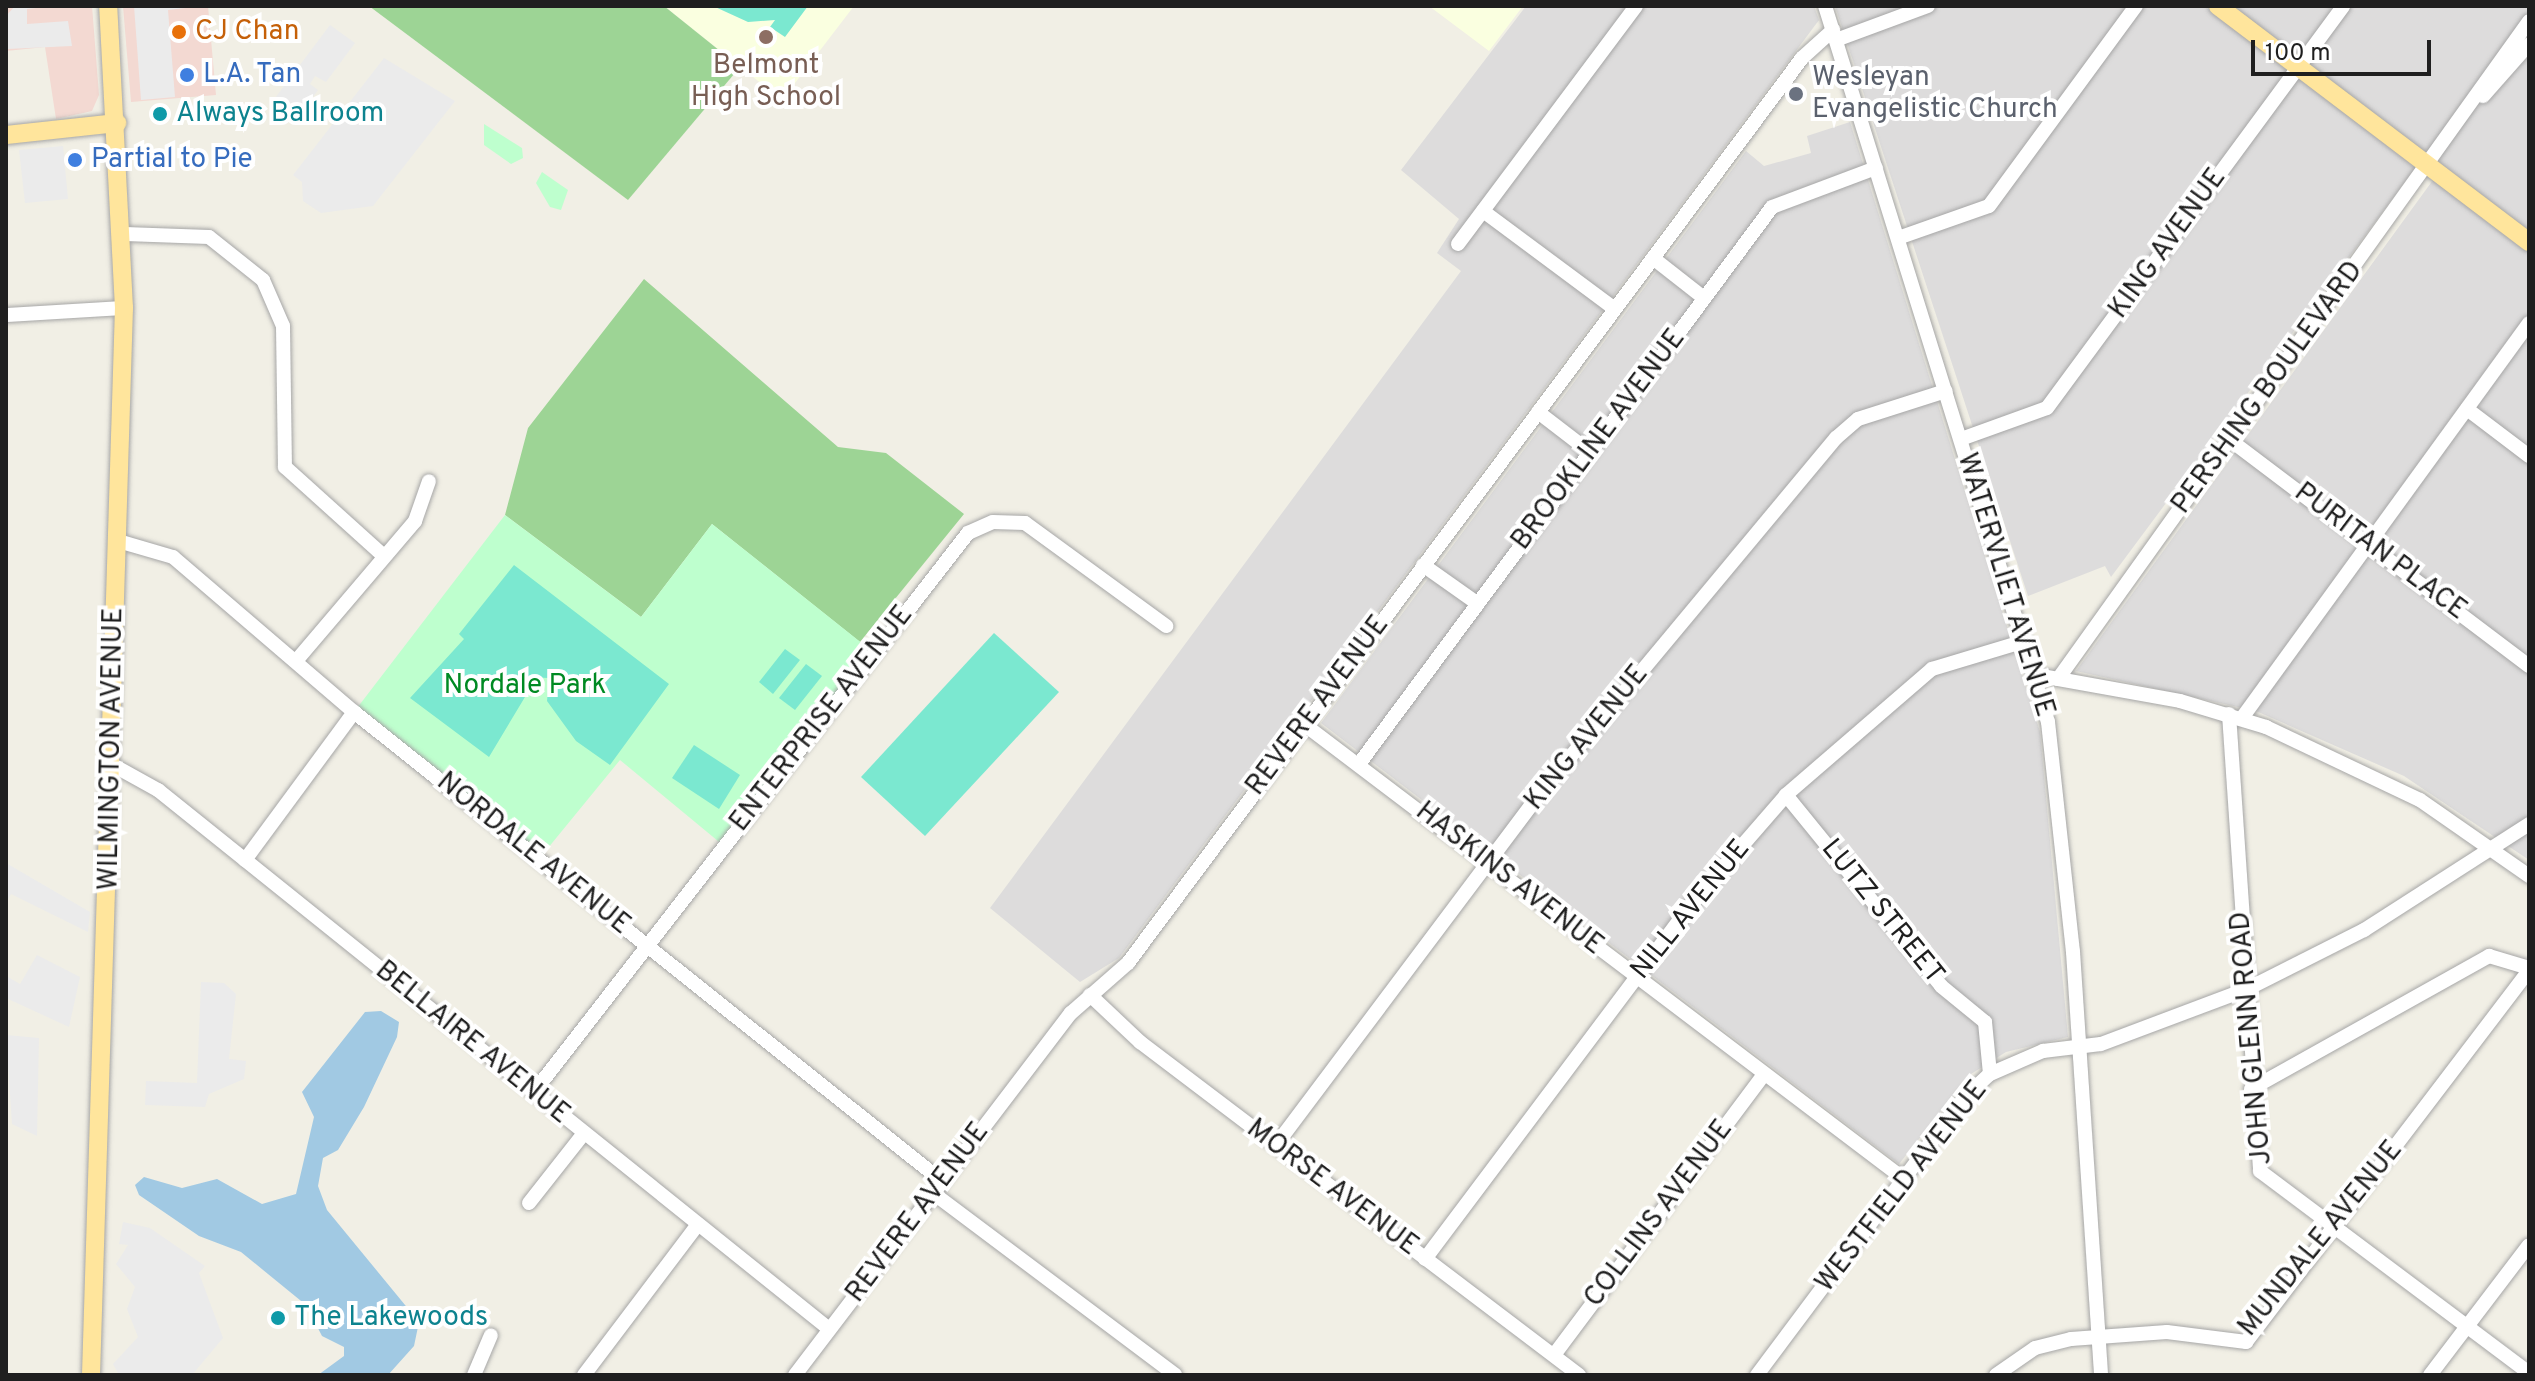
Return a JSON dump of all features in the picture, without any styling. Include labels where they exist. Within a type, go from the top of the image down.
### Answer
[{"type":"main road","name":"WILMINGTON AVENUE","points":[[91,1375],[125,234],[108,6]]},
{"type":"main road","points":[[2218,6],[2529,242]]},
{"type":"main road","points":[[6,135],[117,123]]},
{"type":"street","points":[[1458,244],[1636,6]]},
{"type":"street","name":"WATERVLIET AVENUE","points":[[1825,6],[2036,675],[2056,787],[2079,1050],[2101,1375]]},
{"type":"street","name":"REVERE AVENUE","points":[[795,1375],[1090,995],[1128,963],[1802,58],[1834,35],[1928,6]]},
{"type":"street","points":[[1898,238],[1989,206],[2136,6]]},
{"type":"street","name":"KING AVENUE","points":[[1961,439],[2047,408],[2343,6]]},
{"type":"street","name":"PERSHING BOULEVARD","points":[[2058,679],[2431,168],[2480,99],[2529,21]]},
{"type":"street","name":"PERSHING BOULEVARD","points":[[2480,99],[2529,44]]},
{"type":"street","name":"BROOKLINE AVENUE","points":[[1359,764],[1704,298],[1781,200],[1876,168]]},
{"type":"street","points":[[1483,211],[1615,309]]},
{"type":"street","points":[[125,234],[209,237],[263,280],[283,326],[285,467],[384,556]]},
{"type":"street","points":[[1653,258],[1704,298]]},
{"type":"street","points":[[6,315],[124,308]]},
{"type":"street","points":[[2235,716],[2368,543],[2529,323]]},
{"type":"street","name":"KING AVENUE","points":[[1276,1145],[1486,863],[1849,424],[1946,391]]},
{"type":"street","points":[[2467,409],[2529,456]]},
{"type":"street","points":[[1538,412],[1590,452]]},
{"type":"street","name":"PURITAN PLACE","points":[[2230,440],[2529,666]]},
{"type":"street","points":[[296,661],[427,503],[429,481]]},
{"type":"street","name":"ENTERPRISE AVENUE","points":[[534,1092],[968,533],[993,522],[1025,523],[1166,626]]},
{"type":"street","name":"NORDALE AVENUE","points":[[118,541],[173,557],[354,712],[647,945],[938,1187],[1175,1375]]},
{"type":"street","points":[[1423,565],[1478,604]]},
{"type":"street","name":"NILL AVENUE","points":[[1425,1259],[1637,977],[1786,795],[1932,669],[2025,641]]},
{"type":"street","points":[[2036,675],[2235,716],[2378,776],[2493,849],[2529,876]]},
{"type":"street","points":[[245,860],[354,712]]},
{"type":"street","name":"JOHN GLENN ROAD","points":[[2235,716],[2245,990],[2260,1171],[2331,1231],[2529,1373]]},
{"type":"street","name":"HASKINS AVENUE","points":[[1305,725],[1904,1179]]},
{"type":"street","name":"BELLAIRE AVENUE","points":[[111,764],[158,790],[829,1329]]},
{"type":"street","name":"LUTZ STREET","points":[[1786,795],[1941,986],[1985,1022],[1990,1074]]},
{"type":"street","name":"WESTFIELD AVENUE","points":[[1757,1375],[1904,1179],[1990,1074],[2043,1051],[2079,1050],[2245,990],[2364,930],[2529,824]]},
{"type":"street","points":[[2251,1089],[2489,956],[2529,969]]},
{"type":"street","name":"MUNDALE AVENUE","points":[[1996,1375],[2035,1348],[2098,1337],[2167,1332],[2246,1342],[2529,969]]},
{"type":"street","name":"MORSE AVENUE","points":[[1090,995],[1276,1145],[1579,1375]]},
{"type":"street","name":"COLLINS AVENUE","points":[[1554,1355],[1764,1074]]},
{"type":"street","points":[[529,1203],[584,1133]]},
{"type":"street","points":[[584,1375],[698,1224]]},
{"type":"street","points":[[2430,1375],[2529,1245]]},
{"type":"street","points":[[474,1375],[491,1335]]},
{"type":"shaded area","points":[[6,6],[92,6],[99,95],[92,111],[56,119],[45,47],[6,51]]},
{"type":"shaded area","points":[[15,6],[54,6],[27,9],[27,24],[68,21],[72,46],[7,49],[6,16]]},
{"type":"shaded area","points":[[123,6],[208,6],[216,95],[131,102]]},
{"type":"shaded area","points":[[134,6],[203,6],[168,10],[175,97],[141,100]]},
{"type":"shaded area","name":"Belmont High School","points":[[664,6],[854,6],[782,100]]},
{"type":"shaded area","points":[[1429,6],[1523,6],[1489,51]]},
{"type":"shaded area","points":[[1526,6],[1814,6],[1819,20],[1119,958],[1080,982],[990,908],[1461,271],[1437,253],[1459,219],[1401,170]]},
{"type":"shaded area","points":[[1835,6],[2204,6],[2349,116],[2210,6],[2529,6],[2529,860],[2404,776],[2256,711],[2076,671],[2433,180],[2416,167],[2111,577],[2105,566],[2028,596]]},
{"type":"shaded area","points":[[330,25],[355,43],[326,82],[315,76],[310,84],[318,90],[296,120],[272,102]]},
{"type":"shaded area","points":[[384,58],[455,101],[373,206],[321,213],[303,201],[302,182],[293,175]]},
{"type":"shaded area","points":[[1850,122],[2040,732],[2068,1037],[2006,1052],[1971,1074],[1899,1164],[1321,723],[1746,151],[1764,166],[1811,153],[1807,136]]},
{"type":"shaded area","points":[[63,146],[68,199],[25,203],[19,150]]},
{"type":"shaded area","points":[[6,863],[90,912],[88,932],[11,894],[6,903]]},
{"type":"shaded area","points":[[37,955],[80,977],[69,1027],[6,998],[6,976],[20,984]]},
{"type":"shaded area","points":[[201,982],[224,983],[236,994],[229,1059],[246,1061],[244,1079],[209,1094],[205,1107],[145,1105],[146,1081],[197,1083]]},
{"type":"shaded area","points":[[6,1035],[39,1038],[37,1136],[12,1124]]},
{"type":"shaded area","points":[[123,1222],[150,1228],[205,1266],[199,1273],[223,1338],[192,1375],[119,1375],[113,1364],[138,1337],[127,1309],[135,1287],[116,1264],[128,1245],[119,1244]]},
{"type":"green space","points":[[369,6],[664,6],[740,67],[628,200]]},
{"type":"green space","points":[[713,6],[808,6],[785,37],[770,27],[775,20],[748,22]]},
{"type":"green space","points":[[484,124],[522,148],[523,158],[511,164],[484,145]]},
{"type":"green space","points":[[542,172],[568,190],[561,210],[550,207],[536,183]]},
{"type":"green space","points":[[644,279],[838,447],[886,453],[964,514],[860,642],[712,524],[641,617],[505,515],[528,428]]},
{"type":"green space","name":"Nordale Park","points":[[505,515],[641,617],[712,524],[873,652],[724,846],[620,760],[539,859],[354,712]]},
{"type":"green space","points":[[514,565],[669,684],[610,765],[576,741],[547,701],[549,678],[524,677],[528,692],[489,757],[410,698],[464,639],[459,634]]},
{"type":"green space","points":[[994,633],[1059,692],[925,836],[861,777]]},
{"type":"green space","points":[[785,649],[800,660],[773,694],[759,682]]},
{"type":"green space","points":[[806,664],[822,676],[795,710],[779,698]]},
{"type":"green space","points":[[694,745],[740,775],[719,809],[672,778]]},
{"type":"water","points":[[381,1011],[399,1022],[397,1037],[364,1107],[338,1150],[323,1158],[318,1186],[327,1210],[419,1322],[414,1346],[388,1375],[318,1375],[344,1356],[344,1347],[322,1336],[306,1305],[241,1252],[199,1236],[139,1195],[135,1185],[144,1177],[182,1188],[217,1179],[262,1204],[296,1194],[314,1117],[302,1092],[365,1012]]},
{"type":"place","name":"CJ Chan","points":[[179,32]]},
{"type":"place","name":"Belmont High School","points":[[766,37]]},
{"type":"place","name":"L.A. Tan","points":[[187,75]]},
{"type":"place","name":"Wesleyan Evangelistic Church","points":[[1796,94]]},
{"type":"place","name":"Always Ballroom","points":[[160,114]]},
{"type":"place","name":"Partial to Pie","points":[[75,160]]},
{"type":"place","name":"The Lakewoods","points":[[278,1318]]}]
